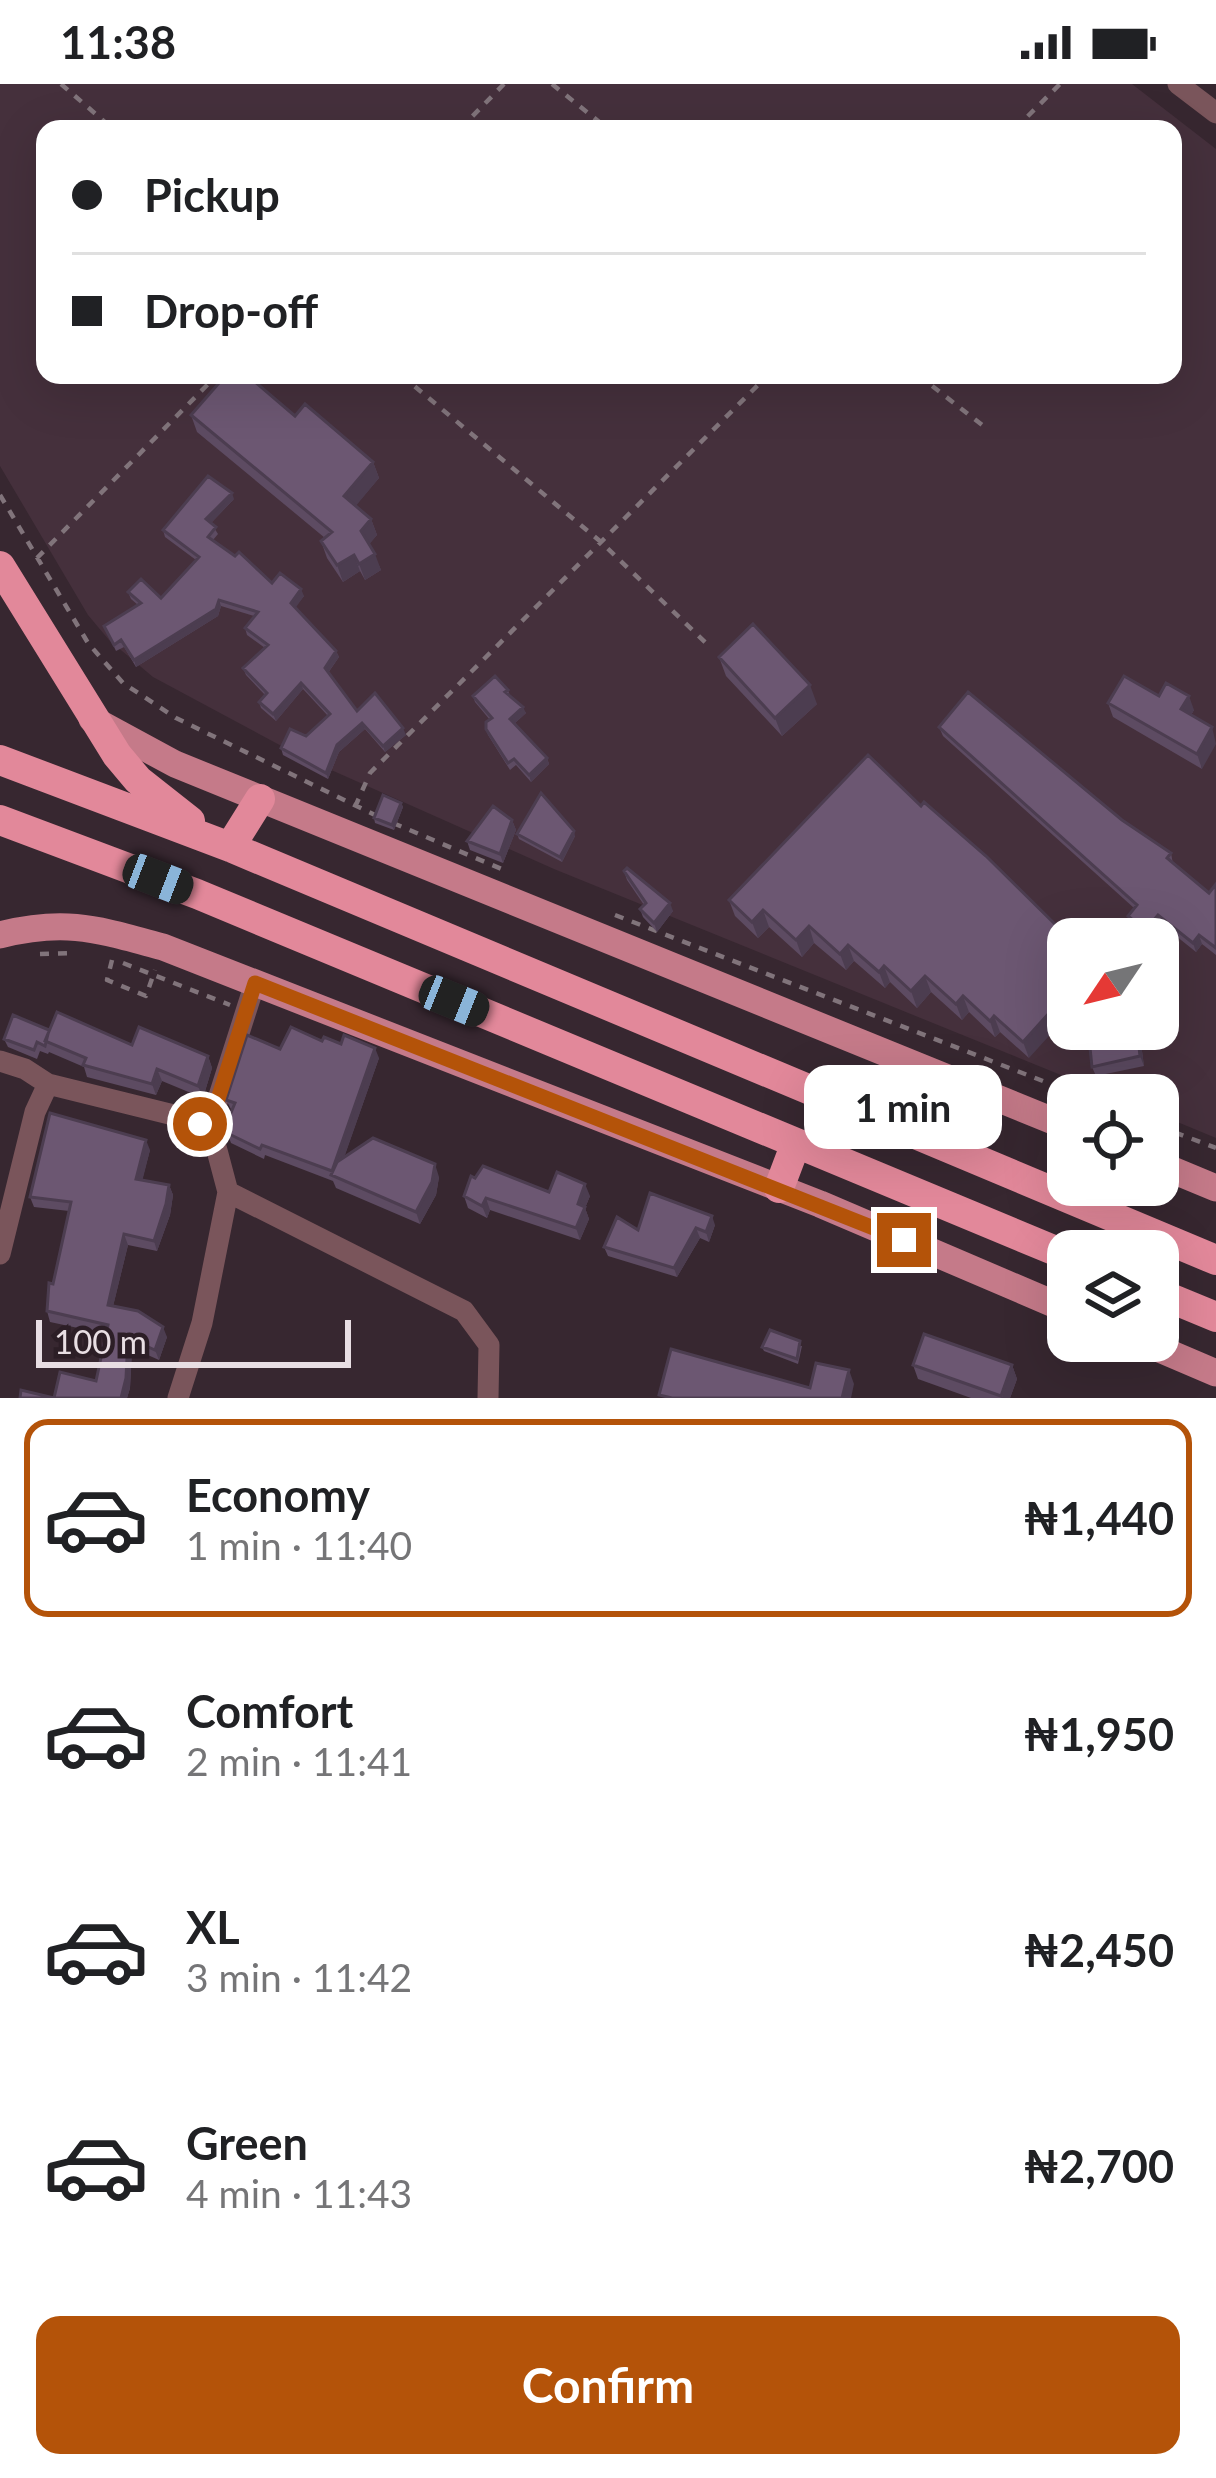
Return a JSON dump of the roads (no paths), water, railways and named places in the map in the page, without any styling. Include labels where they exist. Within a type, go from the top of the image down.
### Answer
[{"type":"highway","points":[[0,566],[91,718],[137,780],[224,845]]},
{"type":"highway","points":[[0,760],[224,845],[1216,1260]]},
{"type":"highway","points":[[224,845],[267,790]]},
{"type":"highway","points":[[0,820],[197,894],[1047,1247]]},
{"type":"highway","points":[[778,1188],[796,1143]]},
{"type":"highway","points":[[1179,1302],[1216,1317]]},
{"type":"main road","points":[[91,718],[175,764],[267,790],[1047,1117]]},
{"type":"main road","points":[[0,935],[82,925],[163,947],[778,1188],[1047,1301]]},
{"type":"main road","points":[[1179,1173],[1216,1188]]},
{"type":"main road","points":[[1179,1357],[1216,1373]]},
{"type":"street","points":[[1178,84],[1216,113]]},
{"type":"street","points":[[178,1398],[202,1323],[228,1192],[210,1124],[255,983]]},
{"type":"street","points":[[0,1061],[48,1084],[210,1124]]},
{"type":"street","points":[[0,1254],[35,1112],[48,1084]]},
{"type":"street","points":[[228,1192],[464,1311],[489,1345],[488,1398]]}]
